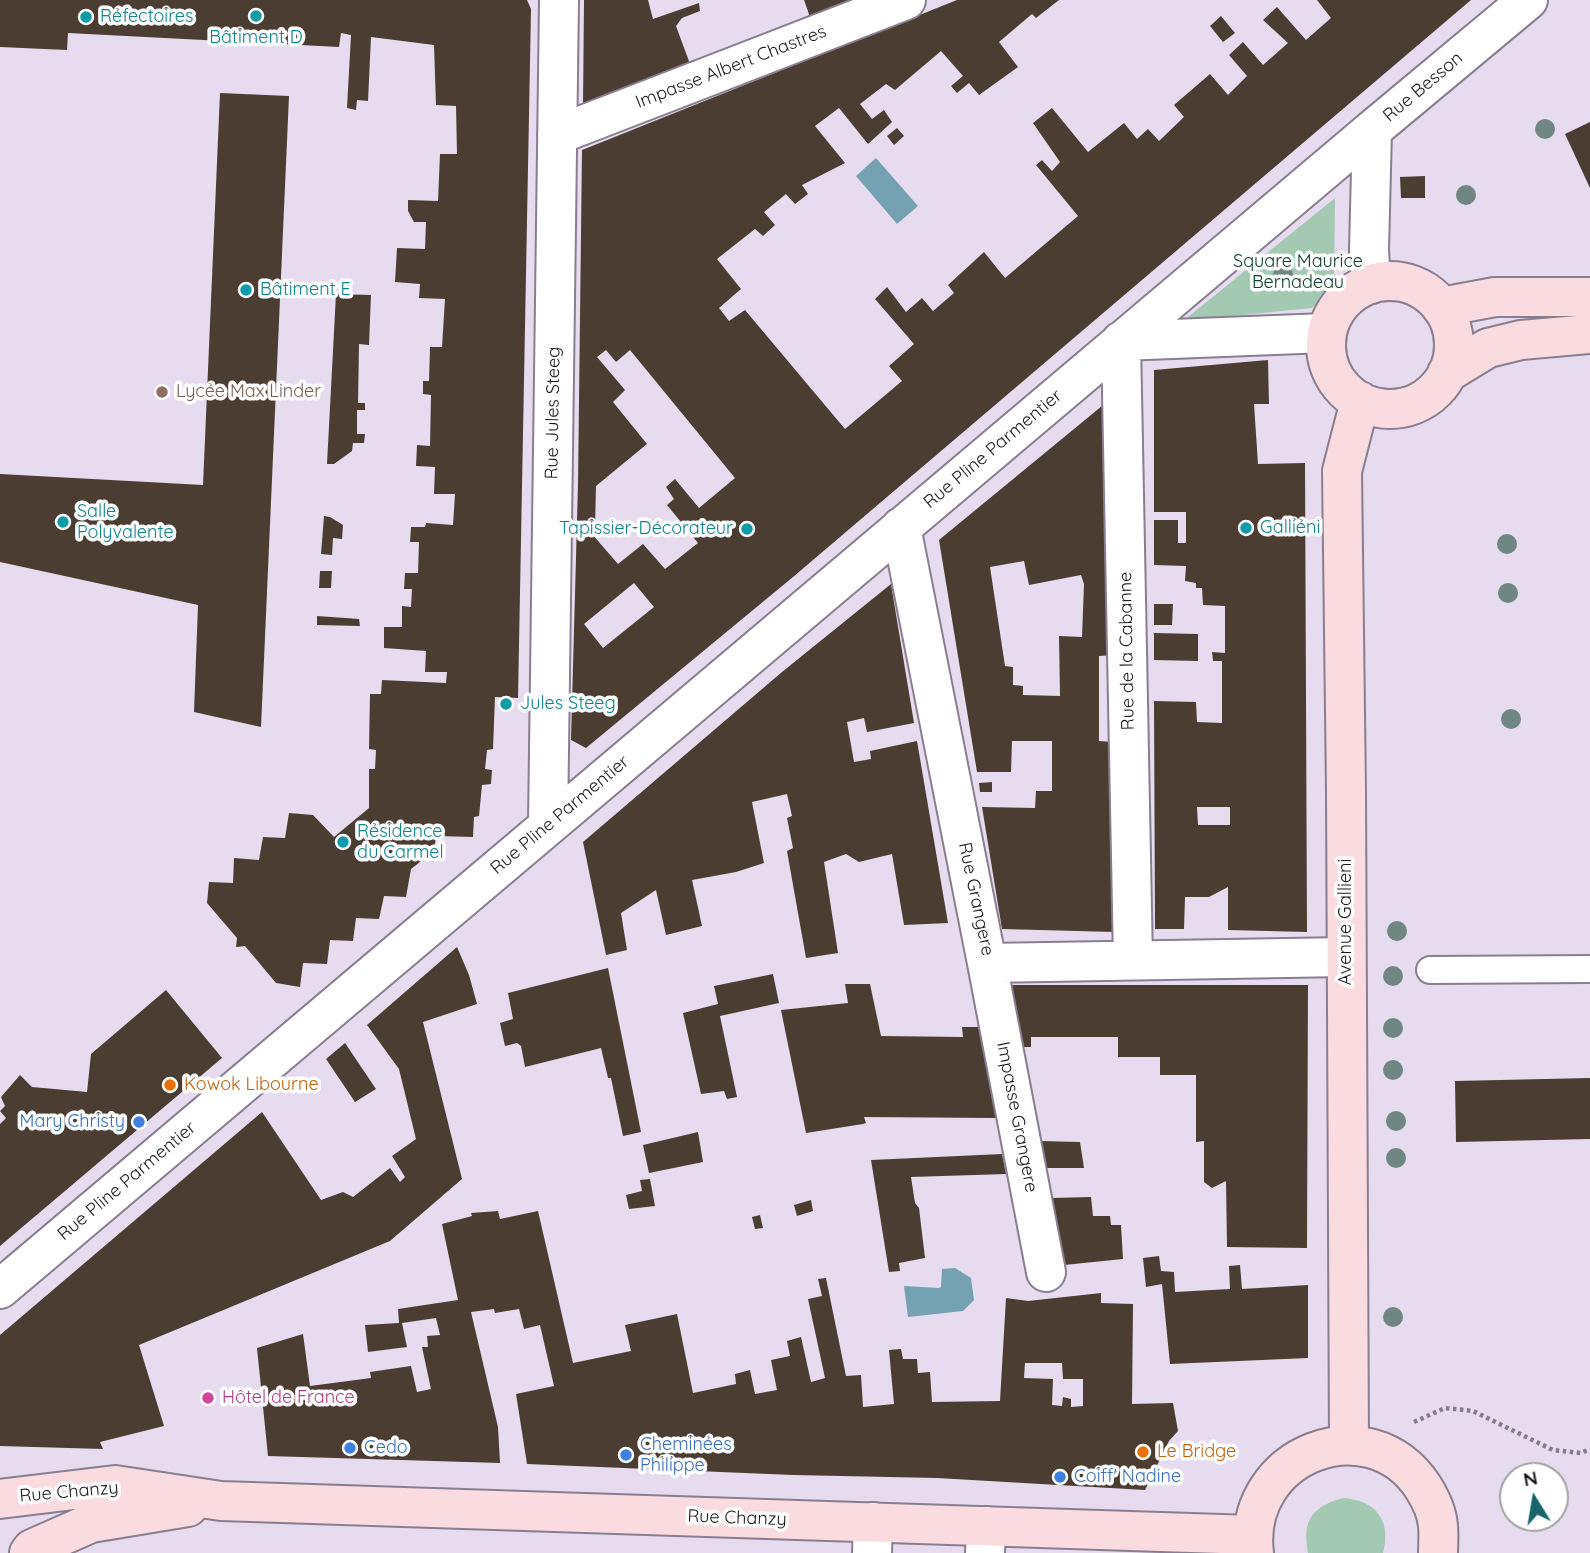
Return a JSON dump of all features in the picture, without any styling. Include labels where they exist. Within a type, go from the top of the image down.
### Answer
[{"type":"main road","points":[[1390,281],[1410,284],[1428,294],[1441,307],[1450,323],[1452,356],[1447,373],[1436,390],[1419,401],[1400,408],[1380,408],[1360,401],[1344,390],[1332,373],[1326,354],[1326,334],[1332,317],[1342,303],[1371,284],[1390,281]]},
{"type":"main road","points":[[1441,307],[1495,297],[1590,297]]},
{"type":"main road","points":[[1447,373],[1488,348],[1521,340],[1590,334]]},
{"type":"main road","name":"Avenue Gallieni","points":[[1349,1445],[1342,471],[1360,401]]},
{"type":"main road","points":[[1253,1544],[1258,1506],[1272,1481],[1294,1461],[1320,1449],[1349,1445],[1385,1455],[1416,1477],[1430,1498],[1436,1517],[1438,1553]]},
{"type":"main road","name":"Rue Chanzy","points":[[0,1499],[115,1485],[221,1501],[872,1538],[1253,1544]]},
{"type":"main road","name":"Rue Chanzy","points":[[29,1553],[32,1549],[92,1523],[221,1501]]},
{"type":"street","name":"Rue Jules Steeg","points":[[548,825],[559,0]]},
{"type":"street","name":"Impasse Albert Chastres","points":[[557,135],[906,0]]},
{"type":"street","name":"Rue Besson","points":[[1371,284],[1371,130],[1528,0]]},
{"type":"street","name":"Rue Pline Parmentier","points":[[0,1289],[1371,130]]},
{"type":"street","points":[[1121,341],[1326,334]]},
{"type":"street","name":"Rue de la Cabanne","points":[[1121,341],[1133,960]]},
{"type":"street","name":"Rue Grangere","points":[[901,527],[987,963],[1346,957]]},
{"type":"street","name":"Impasse Grangere","points":[[987,963],[1046,1272]]},
{"type":"lane","points":[[1430,970],[1590,968]]},
{"type":"path","points":[[1409,1424],[1445,1408],[1473,1411],[1553,1450],[1581,1453],[1590,1449]]},
{"type":"green space","name":"Square Maurice Bernadeau","points":[[1335,198],[1334,289],[1312,308],[1183,321]]},
{"type":"green space","points":[[1343,1498],[1364,1503],[1379,1514],[1385,1531],[1383,1553],[1308,1553],[1307,1531],[1312,1516],[1317,1510]]},
{"type":"water","points":[[876,158],[918,206],[897,224],[856,176]]},
{"type":"water","points":[[955,1268],[971,1278],[974,1300],[963,1311],[908,1317],[904,1286],[939,1288],[942,1269]]},
{"type":"building","points":[[0,0],[527,0],[531,9],[518,698],[495,697],[493,749],[487,750],[485,769],[492,770],[491,784],[482,785],[479,816],[474,817],[473,837],[436,836],[434,851],[411,869],[406,897],[384,896],[379,919],[356,918],[353,941],[330,940],[327,964],[303,963],[300,987],[276,983],[245,946],[236,947],[237,938],[207,903],[209,882],[233,883],[234,858],[259,860],[263,837],[285,838],[289,813],[313,815],[334,837],[369,808],[369,769],[375,769],[376,750],[369,749],[370,694],[381,694],[382,680],[446,683],[447,672],[425,672],[426,651],[384,648],[384,627],[402,627],[402,606],[411,607],[412,589],[404,589],[405,573],[418,573],[419,542],[410,542],[411,527],[425,527],[426,523],[453,525],[455,494],[434,494],[435,467],[416,466],[417,445],[430,446],[431,395],[423,394],[423,381],[429,381],[430,347],[442,347],[445,299],[419,298],[420,284],[395,282],[397,248],[425,249],[426,222],[414,222],[408,211],[408,200],[438,201],[440,154],[457,154],[456,106],[436,105],[434,45],[371,37],[368,101],[357,100],[356,110],[347,108],[351,35],[341,33],[339,47],[68,33],[67,50],[0,47]]},
{"type":"building","points":[[584,0],[648,0],[653,19],[699,3],[700,11],[682,18],[676,26],[690,64],[583,106]]},
{"type":"building","points":[[804,0],[851,0],[810,17]]},
{"type":"building","points":[[957,0],[1059,0],[1036,18],[1032,14],[999,42],[1018,67],[979,95],[969,83],[957,93],[951,86],[963,76],[941,51],[895,90],[886,84],[860,104],[872,119],[884,110],[892,122],[868,144],[839,108],[815,126],[845,163],[802,185],[808,194],[795,204],[786,194],[764,212],[775,225],[763,236],[755,229],[717,259],[741,289],[719,308],[729,321],[745,310],[845,429],[902,381],[889,366],[914,344],[875,299],[887,287],[906,312],[922,298],[933,311],[954,293],[948,285],[984,252],[1005,278],[1078,216],[1036,165],[1042,160],[1052,171],[1060,162],[1033,123],[1052,108],[1088,152],[1124,123],[1137,139],[1148,129],[1159,141],[1184,117],[1174,105],[1210,74],[1228,95],[1247,76],[1229,55],[1243,42],[1263,65],[1288,43],[1263,20],[1277,7],[1306,40],[1331,18],[1317,0],[1471,0],[793,577],[586,748],[571,740],[578,484],[582,150]],"holes":[[[606,350],[616,362],[630,350],[735,478],[699,508],[675,479],[666,487],[674,499],[667,505],[698,543],[665,569],[643,544],[618,564],[592,534],[595,528],[596,486],[647,444],[613,402],[625,390],[597,357]],[[634,583],[654,607],[603,648],[584,624]]]},
{"type":"building","points":[[1221,16],[1235,33],[1223,42],[1210,26]]},
{"type":"building","name":"Bâtiment E","points":[[220,93],[289,96],[261,727],[194,712],[198,605],[0,562],[0,474],[203,485]]},
{"type":"building","points":[[1590,122],[1590,188],[1565,134]]},
{"type":"building","points":[[897,128],[904,136],[894,145],[887,136]]},
{"type":"building","points":[[1425,176],[1425,198],[1401,198],[1400,177]]},
{"type":"building","points":[[336,294],[371,295],[369,345],[359,344],[358,403],[365,403],[365,410],[357,410],[357,434],[365,434],[364,443],[353,443],[352,451],[334,464],[327,464]]},
{"type":"building","points":[[1268,360],[1269,404],[1254,404],[1258,464],[1305,463],[1307,932],[1228,930],[1228,887],[1209,897],[1185,897],[1184,929],[1155,929],[1154,701],[1196,702],[1197,722],[1222,723],[1222,661],[1213,661],[1212,652],[1225,653],[1225,606],[1203,605],[1202,588],[1196,588],[1196,583],[1185,581],[1186,566],[1154,565],[1154,520],[1178,520],[1178,543],[1186,543],[1186,512],[1154,512],[1154,370]],"holes":[[[1197,807],[1230,807],[1230,825],[1198,825]]]},
{"type":"building","points":[[1108,401],[1114,655],[1099,656],[1099,741],[1113,742],[1114,932],[1002,929],[982,807],[1035,808],[1036,791],[1052,791],[1052,741],[1012,741],[1011,772],[977,772],[939,540]],"holes":[[[1024,561],[1029,585],[1081,575],[1084,584],[1082,637],[1059,636],[1060,696],[1023,695],[1023,686],[1013,685],[1013,667],[1005,666],[990,567]]]},
{"type":"building","points":[[324,516],[343,525],[342,539],[333,538],[332,555],[321,554]]},
{"type":"building","points":[[320,571],[332,571],[331,588],[319,588]]},
{"type":"building","points":[[891,584],[914,723],[867,732],[864,718],[847,722],[854,762],[871,759],[870,751],[917,741],[948,923],[904,925],[892,854],[859,862],[846,854],[824,862],[838,953],[806,958],[787,851],[793,848],[787,818],[792,816],[787,794],[752,802],[764,863],[736,872],[692,880],[702,926],[666,935],[656,890],[621,913],[627,950],[606,955],[583,842],[782,672]]},
{"type":"building","points":[[1154,604],[1173,604],[1172,625],[1154,625]]},
{"type":"building","points":[[317,616],[359,619],[360,626],[317,625]]},
{"type":"building","points":[[1154,633],[1198,634],[1198,661],[1154,660]]},
{"type":"building","points":[[992,782],[992,792],[980,792],[979,783]]},
{"type":"building","points":[[457,947],[477,1004],[423,1022],[462,1179],[390,1241],[139,1345],[164,1426],[100,1442],[103,1449],[0,1446],[0,1335],[262,1112],[321,1200],[343,1192],[353,1197],[390,1168],[400,1182],[405,1177],[392,1156],[416,1139],[399,1069],[367,1025]]},
{"type":"building","points":[[608,968],[641,1132],[623,1136],[611,1078],[608,1078],[601,1048],[525,1067],[521,1046],[517,1043],[505,1046],[500,1023],[513,1019],[508,993]]},
{"type":"building","points":[[773,974],[779,1003],[720,1016],[737,1097],[727,1099],[724,1091],[701,1094],[683,1013],[718,1004],[714,986]]},
{"type":"building","points":[[845,984],[870,984],[881,1036],[963,1037],[962,1027],[978,1027],[996,1118],[864,1117],[866,1123],[863,1124],[806,1133],[781,1010],[848,1003]]},
{"type":"building","points":[[1012,985],[1308,985],[1307,1248],[1227,1247],[1226,1181],[1212,1188],[1204,1182],[1204,1141],[1196,1142],[1196,1075],[1160,1075],[1160,1057],[1118,1057],[1118,1037],[1031,1037],[1031,1047],[1023,1047]]},
{"type":"building","points":[[166,990],[222,1058],[0,1246],[0,1124],[6,1118],[0,1111],[5,1106],[1,1097],[20,1075],[32,1087],[87,1092],[91,1054]]},
{"type":"building","points":[[345,1043],[376,1089],[355,1102],[326,1059]]},
{"type":"building","points":[[1590,1078],[1590,1139],[1456,1142],[1455,1081]]},
{"type":"building","points":[[698,1132],[703,1162],[649,1173],[643,1145]]},
{"type":"building","points":[[1040,1141],[1080,1142],[1084,1168],[1045,1168]]},
{"type":"building","points":[[1002,1154],[1006,1174],[911,1177],[915,1203],[919,1208],[925,1258],[899,1263],[900,1271],[889,1272],[871,1160]]},
{"type":"building","points":[[650,1179],[655,1206],[629,1209],[626,1195],[642,1191],[640,1180]]},
{"type":"building","points":[[1091,1197],[1093,1216],[1110,1216],[1111,1225],[1121,1225],[1123,1259],[1064,1265],[1051,1198]]},
{"type":"building","points":[[811,1200],[813,1211],[797,1216],[794,1205]]},
{"type":"building","points":[[498,1211],[500,1219],[538,1211],[573,1363],[631,1351],[625,1325],[677,1314],[693,1393],[736,1384],[735,1374],[750,1370],[755,1394],[777,1390],[771,1360],[790,1356],[787,1341],[801,1337],[811,1382],[825,1378],[808,1299],[822,1296],[818,1279],[826,1278],[846,1376],[861,1375],[863,1407],[894,1404],[889,1350],[901,1349],[903,1359],[917,1359],[918,1373],[930,1372],[932,1402],[1000,1401],[1006,1298],[1028,1301],[1101,1293],[1101,1303],[1133,1304],[1132,1404],[1173,1403],[1178,1431],[1169,1441],[1145,1490],[937,1478],[527,1464],[516,1394],[554,1386],[540,1325],[524,1329],[519,1309],[495,1313],[494,1309],[471,1312],[498,1427],[500,1463],[268,1456],[257,1348],[303,1334],[310,1386],[371,1378],[370,1372],[411,1366],[417,1392],[431,1389],[422,1347],[428,1347],[427,1336],[440,1335],[436,1318],[402,1323],[407,1347],[368,1352],[365,1325],[399,1323],[398,1309],[458,1300],[442,1224],[472,1216],[471,1213]],"holes":[[[1025,1363],[1062,1363],[1063,1379],[1083,1379],[1083,1406],[1071,1407],[1071,1399],[1063,1397],[1062,1406],[1052,1405],[1053,1379],[1024,1378]]]},
{"type":"building","points":[[760,1215],[763,1228],[755,1229],[752,1217]]},
{"type":"building","points":[[1159,1256],[1161,1271],[1174,1272],[1175,1292],[1230,1289],[1229,1266],[1240,1265],[1242,1289],[1308,1285],[1308,1358],[1170,1364],[1162,1284],[1146,1287],[1143,1258]]},
{"type":"place","name":"Bâtiment D","points":[[256,16]]},
{"type":"place","name":"Réfectoires","points":[[86,17]]},
{"type":"place","name":"Bâtiment E","points":[[246,290]]},
{"type":"place","name":"Lycée Max Linder","points":[[162,392]]},
{"type":"place","name":"Salle Polyvalente","points":[[63,522]]},
{"type":"place","name":"Galliéni","points":[[1246,528]]},
{"type":"place","name":"Tapissier-Décorateur","points":[[747,529]]},
{"type":"place","name":"Jules Steeg","points":[[506,704]]},
{"type":"place","name":"Résidence du Carmel","points":[[343,842]]},
{"type":"place","name":"Kowok Libourne","points":[[170,1085]]},
{"type":"place","name":"Mary Christy","points":[[139,1122]]},
{"type":"place","name":"Hôtel de France","points":[[208,1398]]},
{"type":"place","name":"Cedo","points":[[350,1448]]},
{"type":"place","name":"Le Bridge","points":[[1143,1452]]},
{"type":"place","name":"Cheminées Philippe","points":[[626,1455]]},
{"type":"place","name":"Coiff' Nadine","points":[[1060,1477]]}]
